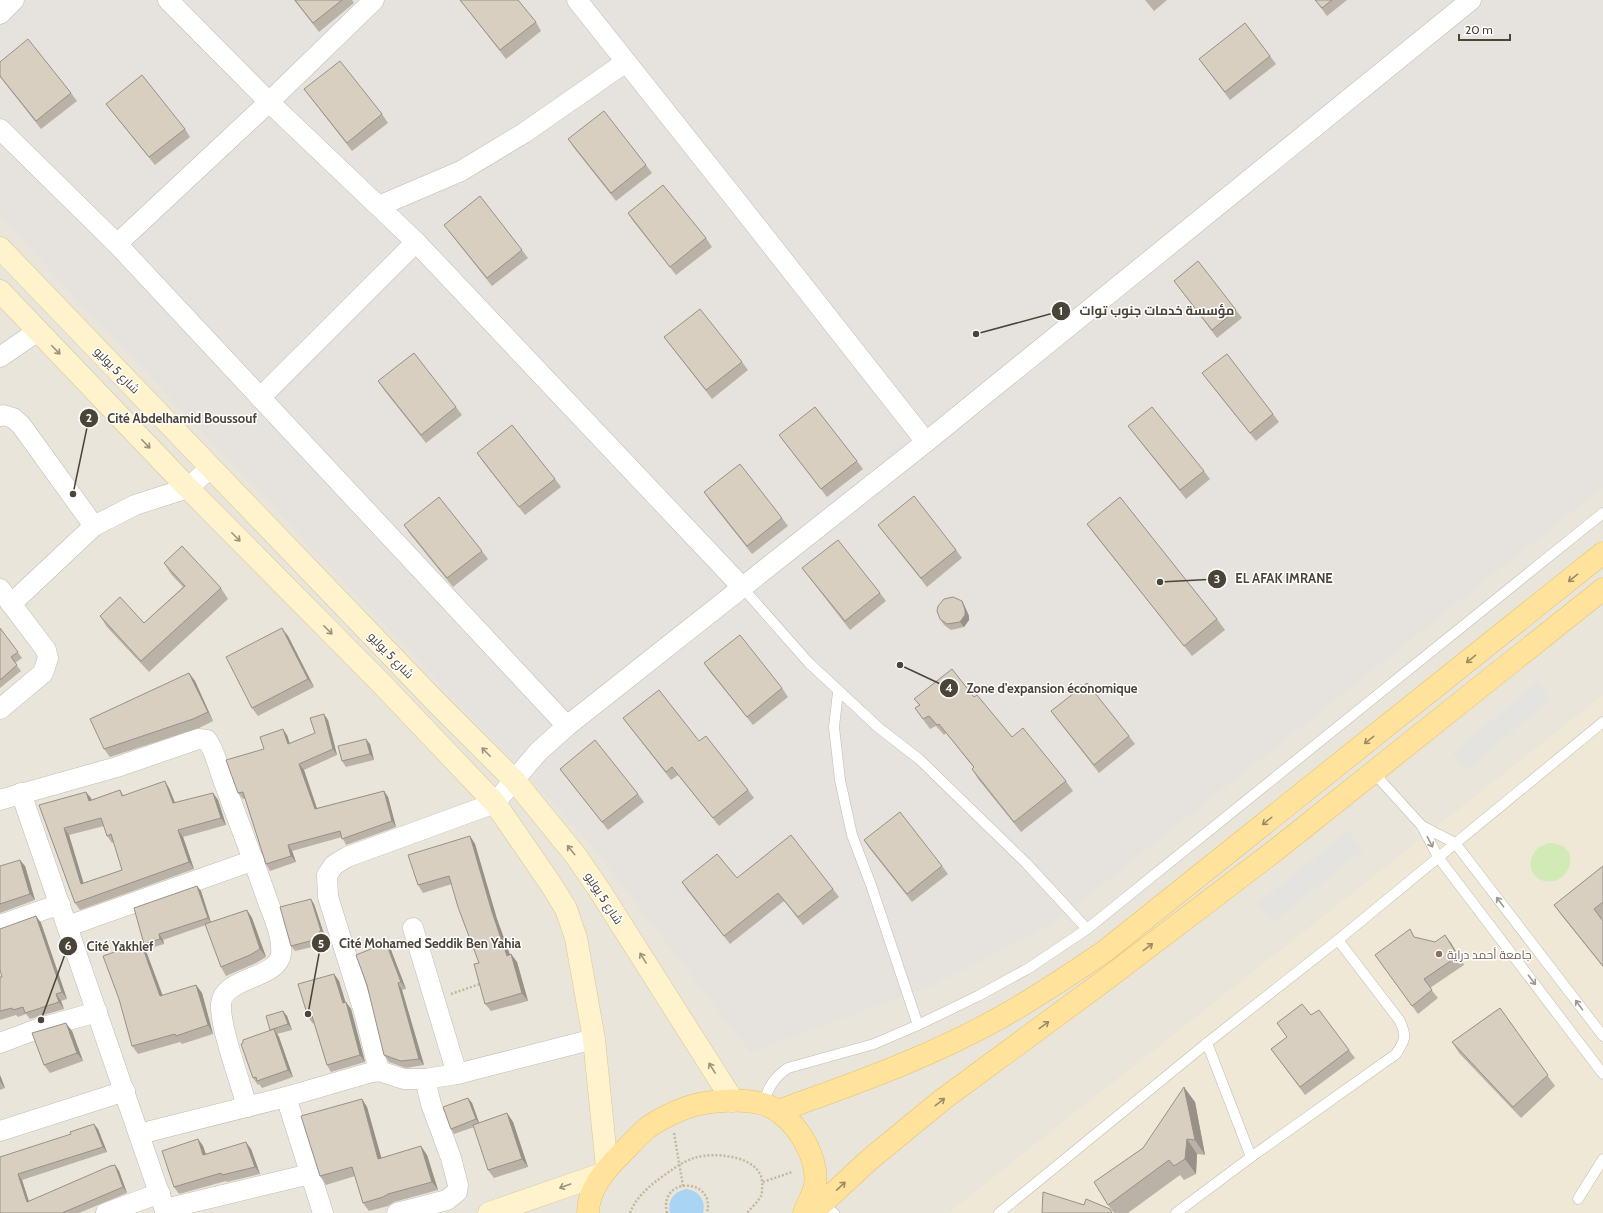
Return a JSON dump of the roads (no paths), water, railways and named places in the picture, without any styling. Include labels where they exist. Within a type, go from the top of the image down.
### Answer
[{"type":"main road","name":"شارع 5 يوليو","points":[[0,248],[436,702],[515,781],[576,856],[600,890],[733,1101]]},
{"type":"main road","points":[[0,292],[188,488],[380,682],[495,803],[566,909],[576,938],[594,1039],[604,1171]]},
{"type":"main road","points":[[588,1213],[588,1202],[604,1171],[647,1128],[667,1117],[699,1104],[733,1101],[771,1107],[890,1069],[977,1030],[1048,990],[1105,951],[1603,553]]},
{"type":"main road","points":[[818,1211],[869,1160],[942,1100],[1105,980],[1271,854],[1603,589]]},
{"type":"main road","points":[[771,1107],[799,1131],[812,1155],[818,1211]]},
{"type":"main road","points":[[489,1213],[604,1171]]},
{"type":"street","points":[[0,14],[14,0]]},
{"type":"street","points":[[168,0],[270,102],[416,242],[742,587]]},
{"type":"street","points":[[117,244],[270,102],[374,0]]},
{"type":"street","points":[[576,0],[926,442]]},
{"type":"street","points":[[379,1071],[365,1015],[328,897],[327,875],[334,865],[347,857],[495,803],[538,752],[567,726],[926,442],[1471,0]]},
{"type":"street","points":[[379,206],[462,171],[524,134],[626,62]]},
{"type":"street","points":[[0,129],[117,244],[567,726]]},
{"type":"street","points":[[260,398],[416,242]]},
{"type":"street","points":[[0,357],[38,331]]},
{"type":"street","points":[[0,416],[3,415],[13,418],[21,425],[94,526]]},
{"type":"street","points":[[0,709],[43,673],[48,658],[46,650],[5,597],[94,526],[135,506],[188,488],[211,467]]},
{"type":"street","points":[[0,800],[117,767],[203,739],[209,744],[254,860],[278,930],[281,956],[276,965],[232,987],[224,994],[221,1004],[226,1032],[247,1107]]},
{"type":"street","points":[[21,793],[125,1091],[163,1205]]},
{"type":"street","points":[[68,926],[254,860]]},
{"type":"street","points":[[0,925],[60,904]]},
{"type":"street","points":[[413,928],[458,1074]]},
{"type":"street","points":[[0,1044],[40,1028],[97,1012]]},
{"type":"street","points":[[139,1134],[286,1097],[379,1071],[404,1080],[425,1079],[458,1074],[594,1039]]},
{"type":"street","points":[[397,1213],[447,1200],[457,1192],[458,1185],[425,1079]]},
{"type":"street","points":[[0,1131],[125,1091]]},
{"type":"street","points":[[286,1097],[323,1213]]},
{"type":"street","points":[[106,1213],[163,1205],[310,1174]]},
{"type":"lane","points":[[771,1107],[772,1082],[779,1074],[788,1068],[874,1044],[918,1025],[978,996],[1029,968],[1087,930],[1603,513]]},
{"type":"lane","points":[[742,587],[809,663],[838,692],[879,728],[919,759],[1026,863],[1087,930]]},
{"type":"lane","points":[[838,692],[834,727],[840,780],[852,835],[871,885],[918,1025]]},
{"type":"lane","points":[[999,1213],[1207,1043],[1338,940],[1603,722]]},
{"type":"lane","points":[[1373,772],[1422,826],[1438,857],[1603,1074]]},
{"type":"lane","points":[[1422,826],[1455,843],[1603,1036]]},
{"type":"lane","points":[[1176,1213],[1251,1157],[1396,1054],[1404,1041],[1405,1032],[1400,1022],[1338,940]]},
{"type":"lane","points":[[1207,1043],[1251,1157]]},
{"type":"lane","points":[[1578,1199],[1603,1159]]},
{"type":"water","points":[[686,1189],[698,1194],[702,1200],[704,1208],[703,1213],[670,1213],[669,1205],[674,1195],[681,1190]]},
{"type":"place","name":"مؤسسة خدمات جنوب توات","points":[[976,334]]},
{"type":"place","name":"Cité Abdelhamid Boussouf","points":[[73,494]]},
{"type":"place","name":"EL AFAK IMRANE","points":[[1160,582]]},
{"type":"place","name":"Zone d'expansion économique","points":[[900,665]]},
{"type":"place","name":"جامعة أحمد دراية","points":[[1439,954]]},
{"type":"place","name":"Cité Mohamed Seddik Ben Yahia","points":[[308,1014]]},
{"type":"place","name":"Cité Yakhlef","points":[[41,1020]]}]
